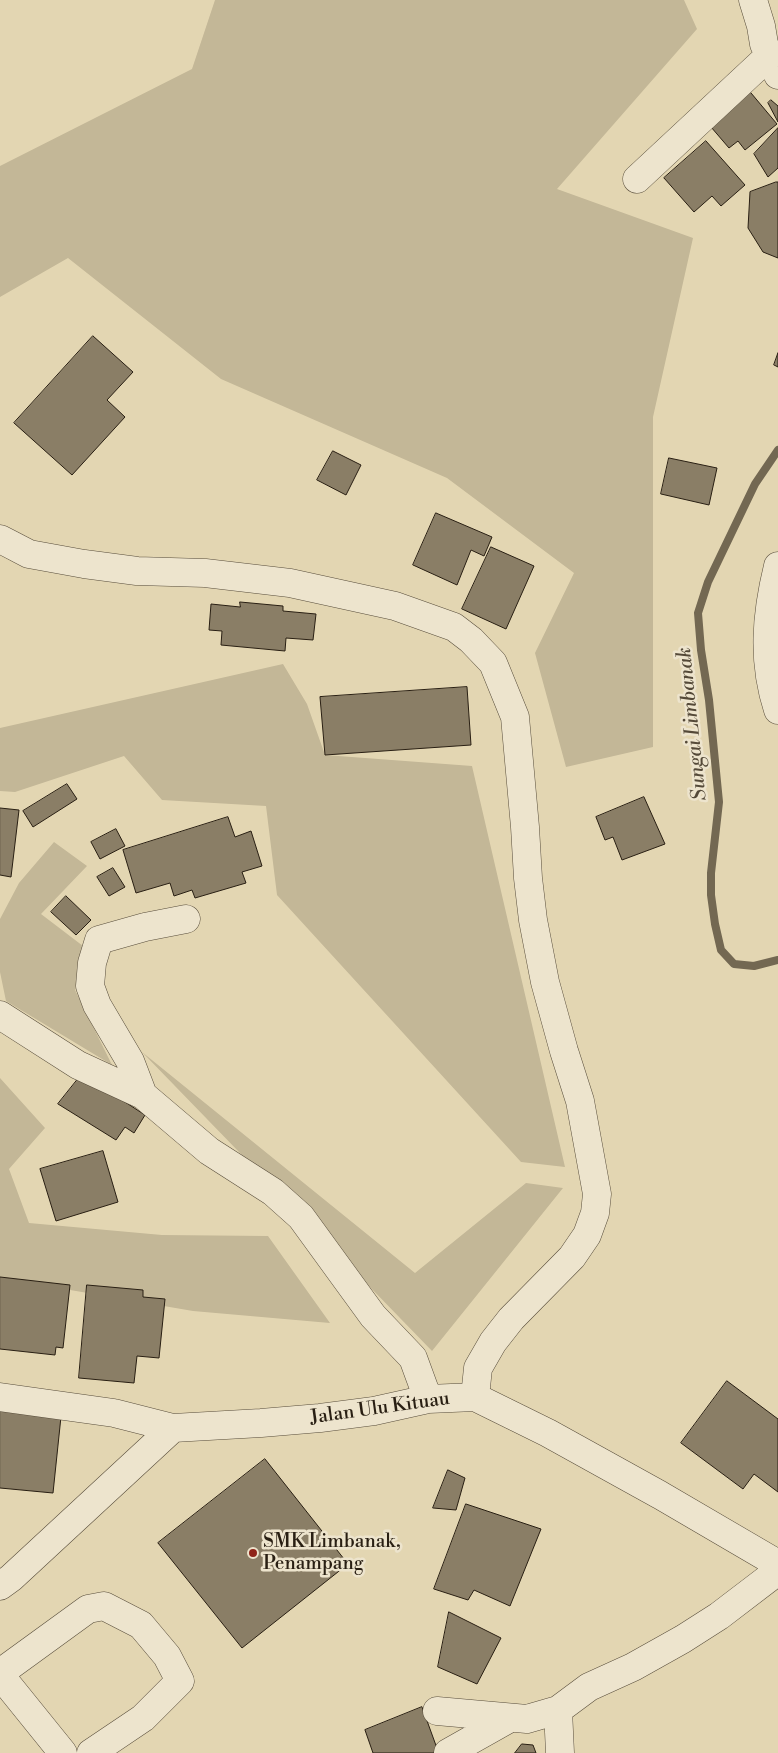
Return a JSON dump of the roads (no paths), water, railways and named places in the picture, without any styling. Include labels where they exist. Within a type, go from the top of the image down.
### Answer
[{"type":"street","points":[[637,180],[774,65],[764,44],[762,26],[753,0]]},
{"type":"street","points":[[0,540],[29,554],[84,564],[137,570],[205,573],[290,583],[395,606],[454,627],[471,640],[493,663],[516,717],[526,827],[528,878],[534,920],[545,982],[580,1101],[597,1194],[595,1213],[587,1235],[572,1257],[511,1319],[494,1342],[478,1368],[475,1397]]},
{"type":"street","points":[[778,566],[770,600],[767,653],[772,692],[778,710]]},
{"type":"street","points":[[143,1095],[130,1060],[97,1005],[90,986],[92,963],[98,940],[145,927],[186,919]]},
{"type":"street","points":[[0,1015],[78,1065],[143,1095],[209,1151],[273,1192],[301,1217],[374,1316],[414,1358],[428,1399]]},
{"type":"street","name":"Jalan Ulu Kituau","points":[[0,1397],[114,1413],[173,1428],[320,1418],[374,1411],[428,1399],[475,1397],[548,1433],[660,1495],[778,1564]]},
{"type":"street","points":[[0,1586],[11,1578],[173,1428]]},
{"type":"street","points":[[437,1711],[527,1719],[558,1710],[589,1687],[633,1667],[683,1639],[719,1616],[778,1571]]},
{"type":"street","points":[[63,1753],[0,1674],[88,1608],[104,1606],[141,1624],[167,1656],[180,1681],[143,1718],[91,1753]]},
{"type":"street","points":[[558,1710],[560,1753]]},
{"type":"street","points":[[448,1753],[510,1718]]},
{"type":"waterway","name":"Sungai Limbanak","points":[[778,450],[755,484],[708,582],[698,613],[719,802],[711,873],[711,895],[715,924],[721,950],[734,964],[754,966],[778,960]]},
{"type":"place","name":"SMK Limbanak, Penampang","points":[[253,1553]]}]
